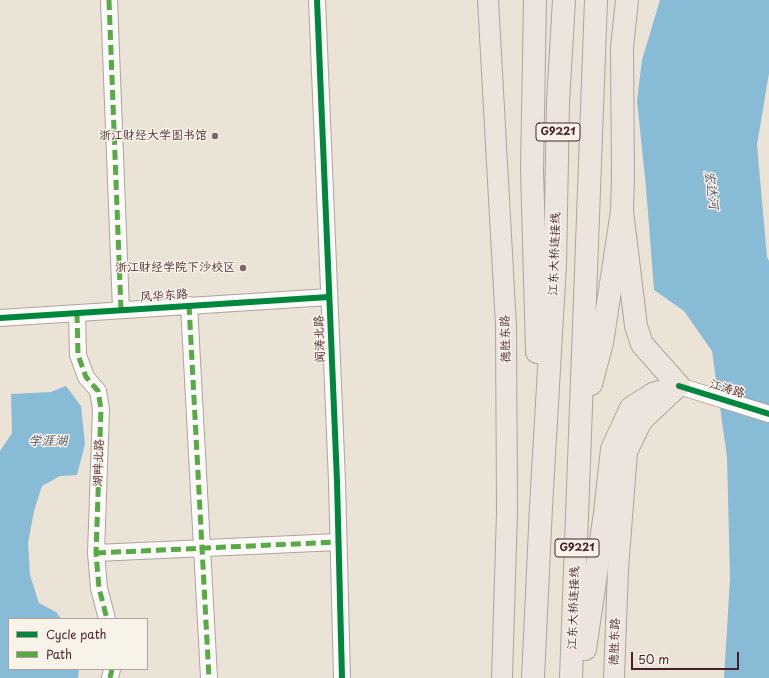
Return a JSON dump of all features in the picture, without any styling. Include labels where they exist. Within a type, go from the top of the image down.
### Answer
[{"type":"highway","name":"江东大桥连接线","points":[[535,0],[532,170],[541,507]]},
{"type":"highway","name":"江东大桥连接线","points":[[533,678],[555,265],[558,103],[564,0]]},
{"type":"highway","name":"江东大桥连接线","points":[[571,678],[596,0]]},
{"type":"highway","name":"江东大桥连接线","points":[[581,418],[602,343],[622,211],[622,48],[627,0]]},
{"type":"highway","points":[[577,678],[585,650],[605,513],[612,449],[632,408],[653,394],[679,386],[642,344],[636,326],[622,211]]},
{"type":"main road","name":"德胜东路","points":[[488,0],[506,326],[508,512],[502,678]]},
{"type":"main road","name":"德胜东路","points":[[614,678],[618,569],[627,452],[642,421],[679,386]]},
{"type":"street","points":[[109,0],[121,310]]},
{"type":"street","name":"闻涛北路","points":[[317,0],[342,678]]},
{"type":"street","name":"风华东路","points":[[0,318],[329,297]]},
{"type":"street","points":[[189,305],[209,678]]},
{"type":"street","name":"湖畔北路","points":[[77,312],[78,355],[86,376],[98,391],[101,409],[96,553],[99,588],[107,618]]},
{"type":"street","name":"江涛路","points":[[679,386],[769,414]]},
{"type":"street","points":[[96,553],[338,542]]},
{"type":"water","name":"宏达河","points":[[660,0],[769,0],[769,73],[757,145],[767,257],[769,261],[769,678],[724,678],[730,579],[727,457],[712,351],[684,311],[654,290],[646,187],[637,101],[642,60]]},
{"type":"water","name":"学涯湖","points":[[66,386],[81,406],[85,444],[77,475],[60,476],[42,486],[34,511],[28,543],[30,575],[39,603],[56,612],[60,618],[8,618],[8,670],[79,670],[78,678],[0,678],[0,451],[12,433],[11,394],[51,392]]},
{"type":"marked path","points":[[109,0],[121,310]]},
{"type":"marked path","points":[[189,305],[209,678]]},
{"type":"marked path","points":[[77,313],[78,355],[86,377],[98,391],[101,409],[96,553],[99,588],[107,618]]},
{"type":"marked path","points":[[96,553],[338,542]]},
{"type":"marked path","points":[[110,678],[112,670]]},
{"type":"cycle path","points":[[317,0],[337,481],[342,678]]},
{"type":"cycle path","points":[[0,318],[329,297]]},
{"type":"cycle path","points":[[679,386],[769,414]]},
{"type":"place","name":"浙江财经大学图书馆","points":[[215,136]]},
{"type":"place","name":"浙江财经学院下沙校区","points":[[243,268]]}]
